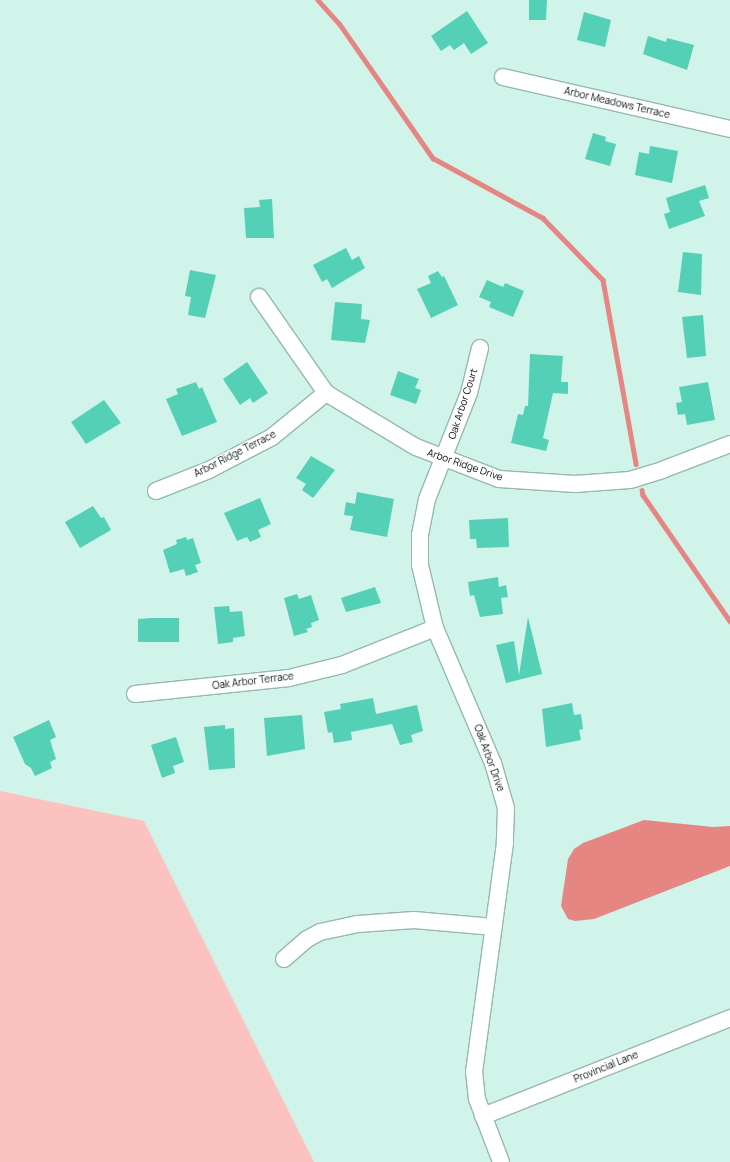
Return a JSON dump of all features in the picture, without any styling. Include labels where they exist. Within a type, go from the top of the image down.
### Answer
[{"type":"street","name":"Arbor Meadows Terrace","points":[[503,77],[730,129]]},
{"type":"street","name":"Arbor Ridge Drive","points":[[259,297],[326,393],[416,447],[499,478],[575,484],[630,480],[662,470],[730,444]]},
{"type":"street","name":"Oak Arbor Court","points":[[445,459],[469,392],[480,348]]},
{"type":"street","name":"Arbor Ridge Terrace","points":[[156,491],[209,470],[272,437],[326,393]]},
{"type":"street","name":"Oak Arbor Drive","points":[[445,459],[427,499],[420,535],[420,565],[435,628],[493,763],[504,801],[505,843],[475,1058],[475,1086],[483,1116],[501,1162]]},
{"type":"street","name":"Oak Arbor Terrace","points":[[135,694],[289,678],[342,665],[435,628]]},
{"type":"street","points":[[284,959],[307,939],[320,932],[358,924],[414,920],[494,927]]},
{"type":"street","name":"Provincial Lane","points":[[483,1116],[730,1018]]},
{"type":"shaded area","points":[[0,791],[144,821],[314,1162],[0,1162]]},
{"type":"shaded area","points":[[644,820],[713,827],[730,826],[730,866],[594,919],[575,921],[568,919],[561,906],[568,859],[574,849],[583,843]]},
{"type":"building","points":[[529,0],[547,0],[546,20],[529,20]]},
{"type":"building","points":[[467,11],[488,43],[471,54],[464,43],[454,50],[450,45],[441,51],[431,36]]},
{"type":"building","points":[[584,12],[611,20],[605,47],[577,40]]},
{"type":"building","points":[[648,36],[666,42],[667,38],[694,45],[687,70],[643,54]]},
{"type":"building","points":[[593,133],[606,137],[605,141],[616,144],[610,166],[585,159]]},
{"type":"building","points":[[650,146],[678,151],[672,183],[635,175],[639,152],[649,154]]},
{"type":"building","points":[[705,185],[709,198],[699,201],[705,216],[669,229],[664,214],[670,212],[666,198]]},
{"type":"building","points":[[272,199],[274,238],[246,238],[244,208],[260,207],[259,200]]},
{"type":"building","points":[[346,248],[352,260],[359,256],[365,268],[332,288],[327,279],[322,282],[313,265]]},
{"type":"building","points":[[683,252],[702,254],[701,295],[678,292]]},
{"type":"building","points":[[190,270],[216,275],[205,318],[188,315],[191,297],[185,296]]},
{"type":"building","points":[[438,271],[442,277],[444,276],[458,305],[431,318],[417,289],[431,283],[428,276]]},
{"type":"building","points":[[487,280],[503,287],[505,283],[524,291],[513,317],[489,307],[491,302],[479,297]]},
{"type":"building","points":[[335,302],[362,304],[361,319],[370,320],[365,343],[331,340]]},
{"type":"building","points":[[703,315],[706,356],[687,358],[682,317]]},
{"type":"building","points":[[530,354],[563,356],[561,382],[568,382],[568,394],[553,393],[543,438],[549,440],[546,451],[511,443],[518,414],[523,415],[525,406],[528,406]]},
{"type":"building","points":[[247,362],[268,393],[253,403],[250,398],[240,405],[223,379]]},
{"type":"building","points":[[398,371],[419,379],[415,388],[421,390],[416,404],[390,395]]},
{"type":"building","points":[[196,382],[199,389],[202,387],[217,422],[182,436],[166,399],[178,394],[176,389]]},
{"type":"building","points":[[708,382],[715,420],[687,425],[685,414],[678,415],[676,403],[682,402],[679,387]]},
{"type":"building","points":[[104,400],[121,423],[86,444],[71,422]]},
{"type":"building","points":[[311,456],[335,470],[313,498],[302,490],[306,484],[296,478]]},
{"type":"building","points":[[357,492],[394,499],[387,537],[350,530],[353,516],[344,515],[346,502],[355,504]]},
{"type":"building","points":[[260,498],[271,524],[258,530],[261,537],[250,542],[247,537],[237,541],[224,513]]},
{"type":"building","points":[[93,506],[101,518],[104,517],[111,530],[80,548],[65,522]]},
{"type":"building","points":[[508,518],[509,547],[477,548],[476,539],[470,539],[469,520]]},
{"type":"building","points":[[186,537],[187,540],[193,538],[201,563],[195,565],[198,572],[186,576],[184,569],[170,573],[163,550],[177,544],[176,540]]},
{"type":"building","points":[[498,577],[499,587],[506,585],[508,597],[501,598],[503,614],[480,617],[474,595],[470,596],[468,582]]},
{"type":"building","points":[[375,587],[381,603],[346,612],[341,598]]},
{"type":"building","points":[[297,594],[299,599],[311,595],[319,620],[311,623],[312,627],[306,629],[308,632],[294,636],[284,598]]},
{"type":"building","points":[[229,606],[230,612],[242,611],[245,636],[233,638],[233,642],[218,644],[214,607]]},
{"type":"building","points":[[528,617],[542,674],[506,683],[496,645],[514,641],[519,675]]},
{"type":"building","points":[[179,618],[179,642],[138,642],[138,619]]},
{"type":"building","points":[[373,698],[376,714],[417,705],[423,731],[411,735],[413,742],[400,745],[392,724],[351,732],[352,740],[334,743],[332,732],[328,733],[324,712],[341,709],[340,704]]},
{"type":"building","points":[[572,703],[574,715],[581,714],[583,729],[579,730],[581,740],[546,747],[542,709]]},
{"type":"building","points":[[302,715],[305,749],[267,756],[264,718]]},
{"type":"building","points":[[49,720],[56,737],[50,740],[56,759],[50,762],[52,768],[35,776],[31,768],[25,764],[13,737]]},
{"type":"building","points":[[225,725],[225,729],[234,728],[235,768],[209,770],[204,727]]},
{"type":"building","points":[[176,737],[184,762],[173,766],[175,773],[162,778],[151,745]]},
{"type":"waterway","points":[[318,0],[339,23],[433,158],[543,218],[603,280],[636,464]]},
{"type":"waterway","points":[[642,490],[643,495],[730,621]]}]
